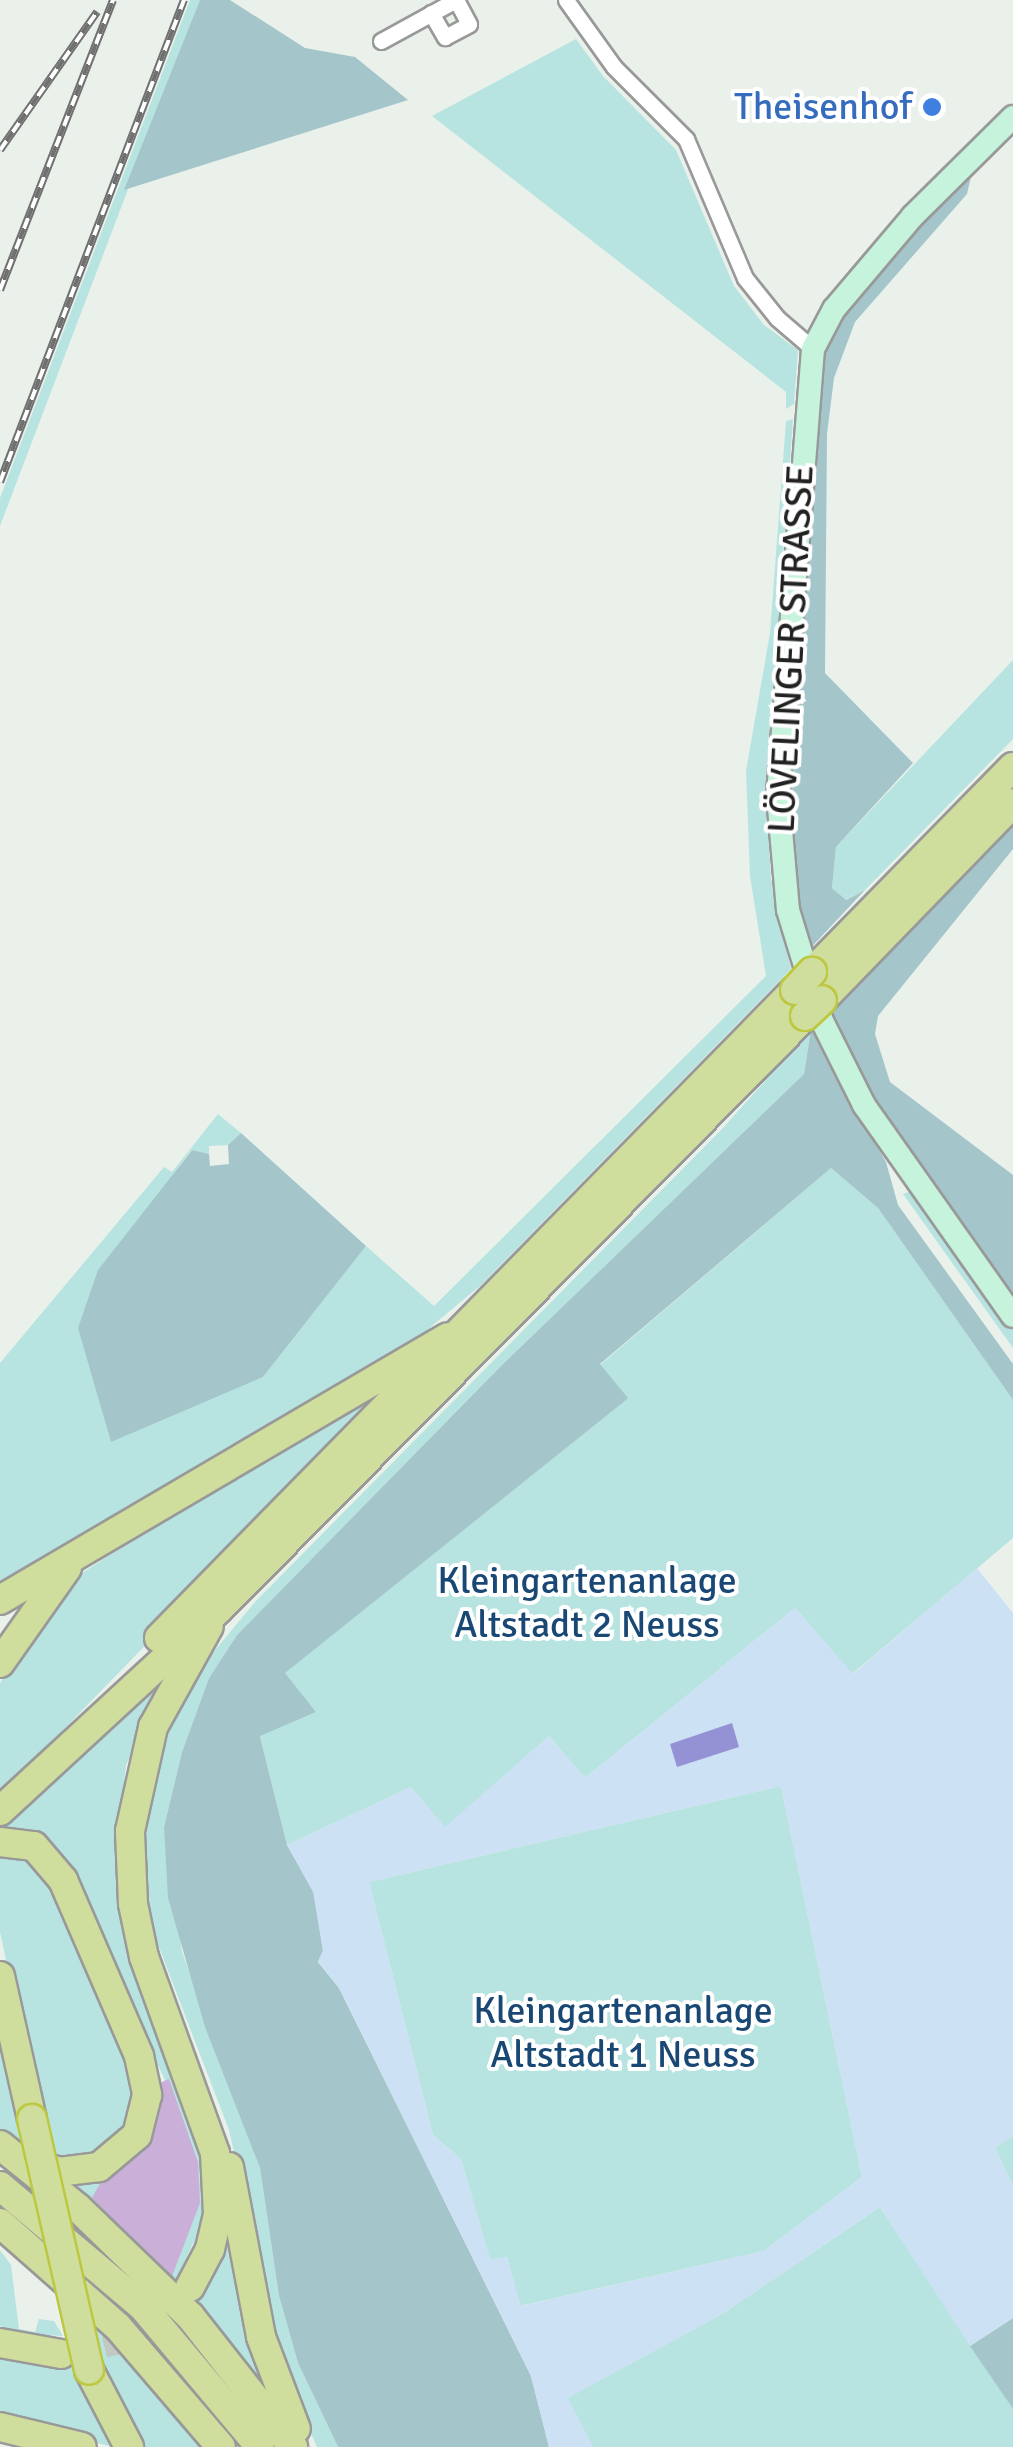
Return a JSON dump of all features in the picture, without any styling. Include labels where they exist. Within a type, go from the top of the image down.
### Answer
[{"type":"highway","points":[[0,1811],[81,1730],[111,1712],[220,1608],[808,994],[1013,767]]},
{"type":"highway","points":[[0,1600],[448,1337],[1013,803]]},
{"type":"highway","points":[[81,1730],[97,1701],[434,1361],[448,1337]]},
{"type":"highway","points":[[0,1663],[20,1626],[74,1559]]},
{"type":"highway","points":[[190,2287],[210,2248],[218,2214],[206,2116],[144,1957],[133,1904],[130,1831],[153,1727],[220,1608]]},
{"type":"highway","points":[[2,1842],[34,1846],[63,1880],[138,2056],[147,2094],[137,2134],[99,2167],[61,2172],[11,2153]]},
{"type":"highway","points":[[0,1976],[88,2370],[129,2447]]},
{"type":"highway","points":[[206,2116],[220,2135],[232,2174],[261,2336],[306,2447]]},
{"type":"highway","points":[[11,2153],[190,2316],[293,2447]]},
{"type":"highway","points":[[0,2186],[144,2307],[260,2447]]},
{"type":"highway","points":[[0,2223],[118,2326],[221,2447]]},
{"type":"highway","points":[[0,2344],[62,2354]]},
{"type":"highway","points":[[0,2426],[82,2447]]},
{"type":"street","points":[[382,41],[430,13],[456,0],[469,24],[445,37],[430,13]]},
{"type":"street","points":[[566,0],[614,67],[686,139],[745,278],[776,318],[813,349]]},
{"type":"street","name":"LÖVELINGER STRASSE","points":[[1013,116],[913,216],[834,309],[813,349],[781,724],[779,835],[788,910],[822,1022],[864,1105],[1013,1316]]},
{"type":"green space","points":[[190,0],[200,0],[0,526],[0,498]]},
{"type":"green space","points":[[581,36],[681,143],[707,193],[740,281],[785,338],[737,282],[679,146],[606,73]]},
{"type":"green space","points":[[576,39],[603,76],[676,150],[734,286],[764,325],[798,350],[794,404],[786,409],[786,392],[432,116]]},
{"type":"green space","points":[[793,419],[766,793],[771,878],[791,969],[481,1285],[409,1345],[0,1585],[0,1363],[164,1167],[172,1172],[218,1114],[241,1133],[228,1145],[209,1146],[209,1154],[191,1150],[171,1177],[263,1377],[366,1246],[434,1306],[766,976],[750,876],[746,771],[770,633],[786,421]]},
{"type":"green space","points":[[1013,660],[1013,739],[865,890],[845,900],[832,888],[836,847]]},
{"type":"green space","points":[[811,1029],[804,1074],[502,1365],[237,1635],[209,1678],[182,1752],[164,1827],[182,1952],[260,2168],[279,2296],[298,2363],[338,2447],[317,2447],[282,2367],[229,2130],[152,1929],[144,1851],[155,1767],[191,1679],[255,1602],[723,1128]]},
{"type":"green space","name":"Kleingartenanlage Altstadt 2 Neuss","points":[[831,1168],[878,1208],[1013,1400],[1013,1538],[852,1674],[795,1608],[585,1778],[549,1736],[445,1828],[411,1787],[287,1845],[260,1735],[316,1712],[284,1673],[620,1405],[627,1397],[600,1365]]},
{"type":"green space","points":[[914,1190],[1013,1327],[1013,1348],[903,1194]]},
{"type":"green space","points":[[392,1376],[400,1383],[0,1795],[0,1683],[74,1578]]},
{"type":"green space","points":[[191,1640],[143,1721],[126,1766],[116,1851],[119,1901],[148,2009],[203,2148],[207,2213],[200,2244],[193,2243],[175,2283],[199,2301],[221,2259],[228,2207],[282,2418],[59,2185],[86,2179],[165,2080],[68,1877],[0,1834],[0,1825]]},
{"type":"green space","name":"Kleingartenanlage Altstadt 1 Neuss","points":[[781,1786],[862,2177],[764,2251],[520,2306],[507,2257],[490,2260],[461,2159],[433,2135],[369,1882]]},
{"type":"green space","points":[[14,1851],[44,1868],[136,2085],[130,2126],[101,2157],[56,2164],[46,2113],[39,2113],[0,1932],[0,1853]]},
{"type":"green space","points":[[0,2024],[20,2110],[14,2112],[22,2151],[0,2135]]},
{"type":"green space","points":[[1013,2136],[1013,2186],[995,2148]]},
{"type":"green space","points":[[880,2207],[1013,2409],[1013,2447],[593,2447],[567,2398],[722,2314]]},
{"type":"green space","points":[[0,2250],[11,2265],[19,2329],[35,2332],[39,2319],[54,2321],[63,2336],[26,2334],[0,2326]]},
{"type":"green space","points":[[90,2321],[200,2447],[140,2447],[100,2366]]},
{"type":"green space","points":[[0,2356],[73,2366],[114,2447],[0,2421]]},
{"type":"shaded area","points":[[200,0],[230,0],[305,48],[355,57],[408,100],[124,190]]},
{"type":"shaded area","points":[[973,168],[967,194],[855,322],[834,378],[827,434],[825,673],[913,763],[836,847],[832,888],[846,900],[865,890],[806,953],[784,793],[814,369],[853,294]]},
{"type":"shaded area","points":[[1013,823],[1013,849],[878,1016],[875,1034],[890,1082],[1013,1175],[1013,1304],[895,1140],[827,1015]]},
{"type":"shaded area","points":[[811,1029],[886,1162],[898,1205],[1013,1364],[1013,1400],[878,1208],[831,1168],[600,1364],[628,1398],[285,1673],[316,1712],[260,1736],[287,1845],[314,1892],[323,1951],[318,1962],[339,1988],[531,2376],[549,2447],[338,2447],[298,2363],[279,2296],[260,2168],[205,2027],[168,1898],[164,1827],[182,1752],[209,1678],[237,1635],[502,1365],[804,1074]]},
{"type":"shaded area","points":[[241,1133],[366,1246],[263,1377],[111,1442],[78,1328],[98,1270],[192,1150],[209,1154],[210,1166],[229,1164],[228,1145]]},
{"type":"shaded area","points":[[977,1568],[1013,1613],[1013,2136],[995,2148],[1013,2186],[1013,2318],[970,2346],[880,2207],[722,2314],[568,2398],[593,2447],[549,2447],[531,2376],[339,1988],[318,1961],[323,1951],[313,1892],[287,1845],[411,1787],[445,1827],[549,1736],[585,1778],[795,1608],[853,1674]],"holes":[[[781,1786],[862,2177],[764,2251],[521,2306],[507,2257],[490,2259],[461,2159],[433,2135],[369,1882]]]},
{"type":"shaded area","points":[[732,1723],[739,1747],[677,1767],[670,1744]]},
{"type":"shaded area","points":[[169,2079],[198,2162],[200,2203],[171,2279],[92,2198],[155,2085]]},
{"type":"shaded area","points":[[1013,2318],[1013,2409],[970,2346]]},
{"type":"tunnel","points":[[63,2354],[131,2337],[190,2287]]},
{"type":"railway","points":[[0,290],[113,0]]},
{"type":"railway","points":[[0,482],[184,0]]},
{"type":"railway","points":[[0,150],[97,12]]},
{"type":"place","name":"Theisenhof","points":[[932,107]]}]
